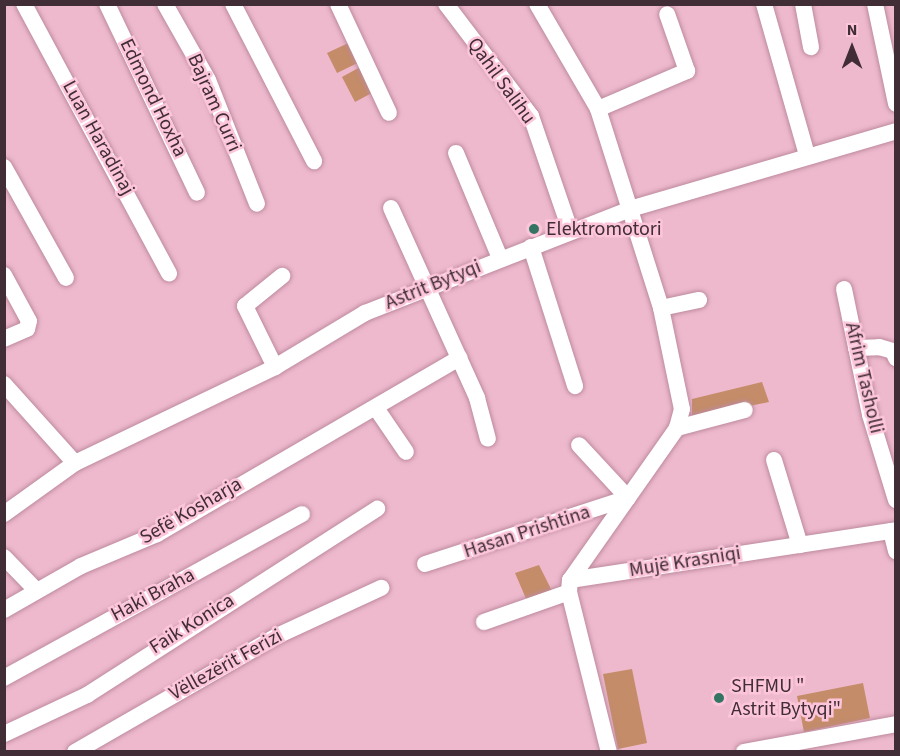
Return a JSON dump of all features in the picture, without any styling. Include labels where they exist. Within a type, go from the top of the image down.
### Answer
[{"type":"street","name":"Luan Haradinaj","points":[[24,4],[169,273]]},
{"type":"street","name":"Edmond Hoxha","points":[[107,4],[197,193]]},
{"type":"street","name":"Bajram Curri","points":[[165,4],[208,80],[257,204]]},
{"type":"street","points":[[233,4],[314,161]]},
{"type":"street","points":[[338,4],[389,113]]},
{"type":"street","name":"Qahil Salihu","points":[[446,4],[531,116],[570,230]]},
{"type":"street","points":[[537,4],[598,109],[661,308],[679,381],[677,429],[745,410]]},
{"type":"street","points":[[764,4],[807,155]]},
{"type":"street","points":[[803,4],[811,47]]},
{"type":"street","points":[[875,4],[896,104]]},
{"type":"street","points":[[598,109],[687,71],[667,14]]},
{"type":"street","name":"Astrit Bytyqi","points":[[4,514],[75,463],[275,367],[365,313],[570,230],[630,209],[807,155],[896,131]]},
{"type":"street","points":[[456,153],[500,258]]},
{"type":"street","points":[[4,167],[66,278]]},
{"type":"street","points":[[391,208],[459,358],[488,439]]},
{"type":"street","points":[[531,247],[575,386]]},
{"type":"street","points":[[4,275],[29,321],[27,329],[4,339]]},
{"type":"street","points":[[275,367],[244,306],[282,276]]},
{"type":"street","name":"Afrim Tasholli","points":[[844,289],[856,348],[896,500]]},
{"type":"street","points":[[661,308],[699,300]]},
{"type":"street","points":[[856,348],[879,347],[893,351],[896,358]]},
{"type":"street","name":"Sefë Kosharja","points":[[4,610],[38,591],[157,534],[459,358]]},
{"type":"street","points":[[4,384],[75,463]]},
{"type":"street","points":[[376,408],[406,452]]},
{"type":"street","name":"Hasan Prishtina","points":[[569,586],[677,429]]},
{"type":"street","points":[[579,445],[628,498]]},
{"type":"street","points":[[774,460],[800,545]]},
{"type":"street","name":"Hasan Prishtina","points":[[425,564],[628,498]]},
{"type":"street","name":"Faik Konica","points":[[4,735],[87,695],[377,509]]},
{"type":"street","name":"Haki Braha","points":[[4,678],[302,514]]},
{"type":"street","points":[[893,531],[896,551]]},
{"type":"street","name":"Mujë Krasniqi","points":[[569,586],[893,531]]},
{"type":"street","points":[[4,557],[38,591]]},
{"type":"street","points":[[483,622],[569,586],[609,752]]},
{"type":"street","name":"Vëllezërit Ferizi","points":[[75,752],[277,636],[381,588]]},
{"type":"street","points":[[744,752],[896,724]]},
{"type":"shaded area","points":[[359,38],[370,57],[337,73],[327,53]]},
{"type":"shaded area","points":[[371,61],[383,87],[355,102],[342,77]]},
{"type":"shaded area","points":[[762,382],[769,402],[692,418],[692,399]]},
{"type":"shaded area","points":[[539,565],[552,591],[527,601],[515,573]]},
{"type":"shaded area","points":[[632,669],[647,743],[618,749],[603,674]]},
{"type":"shaded area","points":[[863,683],[870,718],[804,732],[797,696]]},
{"type":"place","name":"Elektromotori","points":[[534,229]]},
{"type":"place","name":"SHFMU \" Astrit Bytyqi\"","points":[[719,698]]}]
